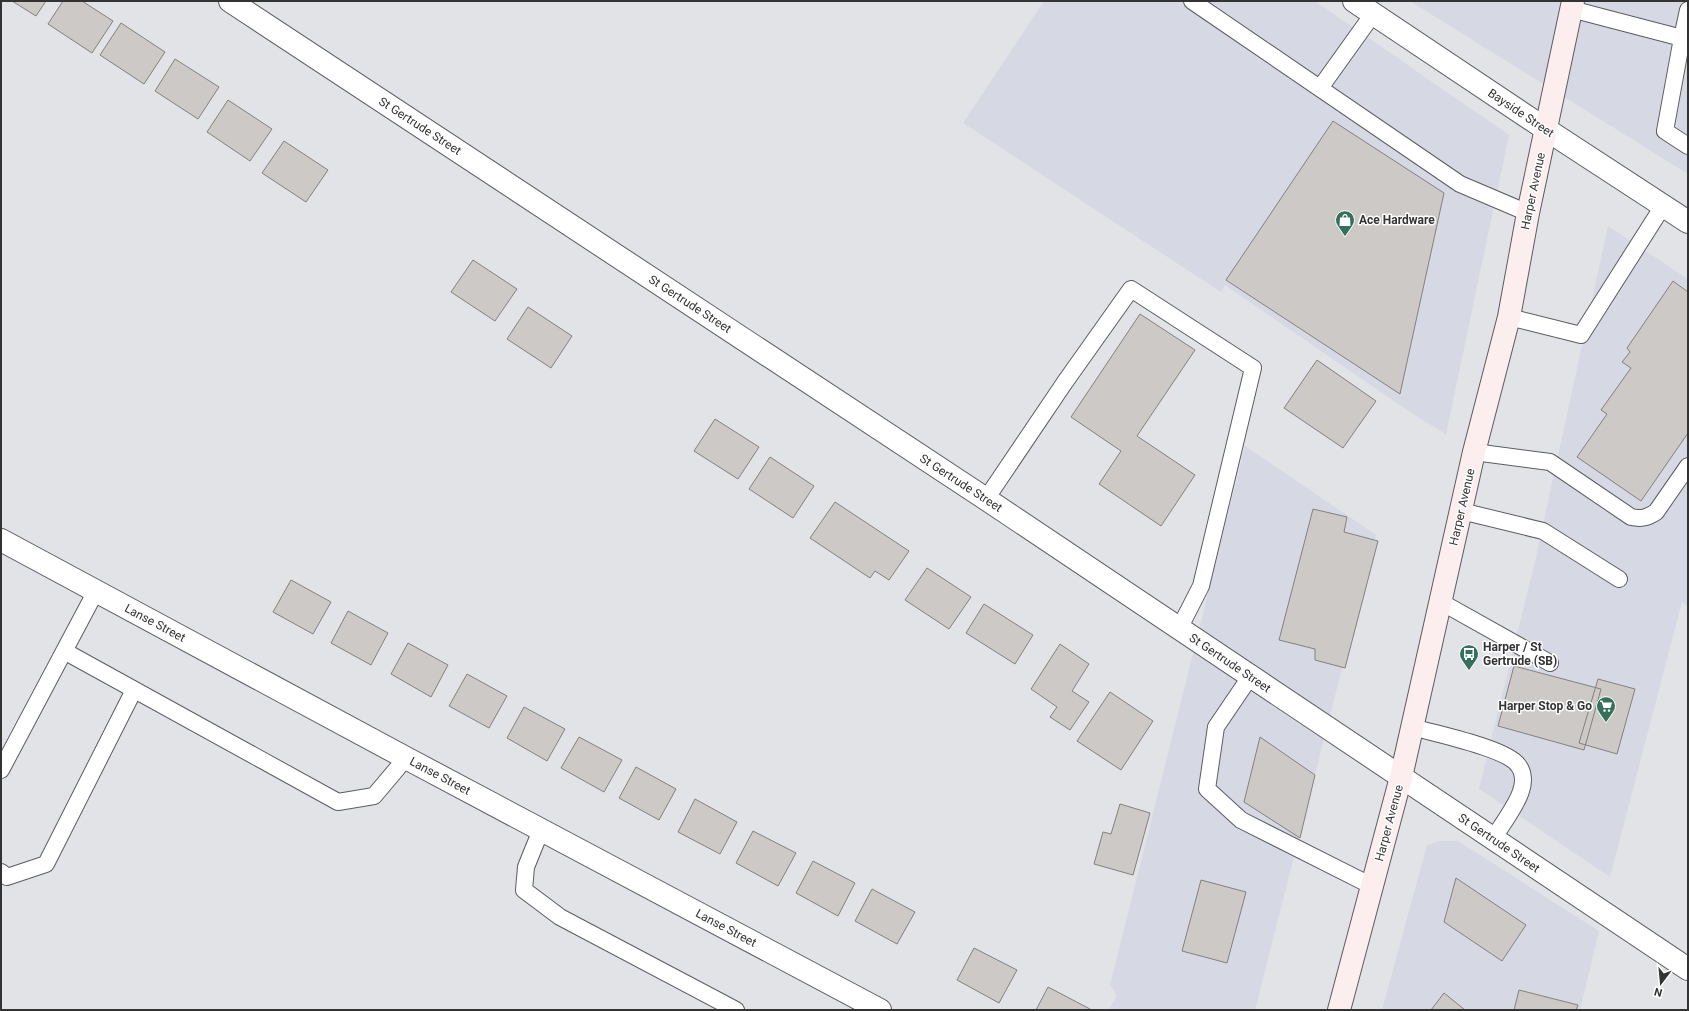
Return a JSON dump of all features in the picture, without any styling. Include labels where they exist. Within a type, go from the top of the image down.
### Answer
[{"type":"main road","name":"Harper Avenue","points":[[1339,1010],[1401,777],[1474,452],[1509,317],[1528,213],[1547,130],[1572,5]]},
{"type":"street","name":"St Gertrude Street","points":[[230,1],[986,499],[1688,969]]},
{"type":"street","name":"Bayside Street","points":[[1354,1],[1688,222]]},
{"type":"street","name":"Lanse Street","points":[[1,540],[406,758],[880,1010]]},
{"type":"lane","points":[[1192,1],[1460,184],[1528,213]]},
{"type":"lane","points":[[1572,5],[1685,40]]},
{"type":"lane","points":[[1688,10],[1685,40],[1665,131],[1688,146]]},
{"type":"lane","points":[[1320,88],[1374,14]]},
{"type":"lane","points":[[1509,317],[1581,335],[1663,206]]},
{"type":"lane","points":[[986,499],[1065,382],[1131,289],[1254,368],[1201,586],[1180,629]]},
{"type":"lane","points":[[1474,452],[1550,462],[1631,517],[1640,519],[1649,517],[1656,512],[1688,466]]},
{"type":"lane","points":[[1461,512],[1543,531],[1619,579]]},
{"type":"lane","points":[[1,770],[96,591]]},
{"type":"lane","points":[[1441,602],[1550,663]]},
{"type":"lane","points":[[64,651],[338,802],[374,796],[406,758]]},
{"type":"lane","points":[[1250,677],[1216,727],[1207,789],[1241,820],[1372,886]]},
{"type":"lane","points":[[1,872],[7,877],[46,864],[134,690]]},
{"type":"lane","points":[[1412,727],[1490,749],[1505,755],[1518,765],[1524,777],[1522,791],[1493,839]]},
{"type":"lane","points":[[541,830],[526,867],[524,890],[560,917],[736,1010]]},
{"type":"shaded area","points":[[1044,1],[1315,1],[1509,135],[1446,434],[1413,414],[1225,285],[1221,292],[963,123]]},
{"type":"shaded area","points":[[1410,1],[1688,1],[1688,174]]},
{"type":"shaded area","points":[[1608,226],[1688,279],[1688,607],[1682,602],[1610,877],[1479,789],[1536,557]]},
{"type":"shaded area","points":[[1245,446],[1376,535],[1255,1010],[1109,1010],[1117,996],[1110,985]]},
{"type":"shaded area","points":[[1440,841],[1458,841],[1599,931],[1580,1010],[1382,1010],[1427,845]]},
{"type":"building","points":[[12,1],[46,1],[36,16]]},
{"type":"building","points":[[63,1],[82,1],[113,21],[92,53],[48,24]]},
{"type":"building","points":[[121,23],[165,52],[144,84],[100,55]]},
{"type":"building","points":[[175,59],[219,87],[198,119],[155,91]]},
{"type":"building","points":[[228,100],[272,129],[250,161],[207,132]]},
{"type":"building","name":"Ace Hardware","points":[[1333,121],[1444,193],[1400,394],[1226,280]]},
{"type":"building","points":[[284,141],[328,170],[306,202],[262,173]]},
{"type":"building","points":[[473,260],[517,289],[495,321],[451,292]]},
{"type":"building","points":[[1673,281],[1688,292],[1688,433],[1641,501],[1577,457],[1607,414],[1601,410],[1631,368],[1622,362],[1630,352],[1627,348]]},
{"type":"building","points":[[528,307],[572,336],[551,368],[507,339]]},
{"type":"building","points":[[1140,314],[1195,350],[1137,436],[1195,475],[1161,526],[1099,484],[1121,451],[1071,417]]},
{"type":"building","points":[[1317,360],[1376,401],[1343,448],[1284,408]]},
{"type":"building","points":[[715,419],[759,447],[738,479],[694,451]]},
{"type":"building","points":[[770,457],[814,486],[793,518],[749,489]]},
{"type":"building","points":[[835,502],[909,551],[889,580],[875,571],[870,578],[810,538]]},
{"type":"building","points":[[1313,509],[1347,517],[1344,532],[1378,541],[1345,668],[1315,660],[1315,649],[1279,640]]},
{"type":"building","points":[[927,568],[971,597],[949,629],[905,600]]},
{"type":"building","points":[[291,580],[331,602],[313,634],[273,612]]},
{"type":"building","points":[[984,604],[1033,635],[1015,664],[966,633]]},
{"type":"building","points":[[348,611],[388,633],[371,665],[331,643]]},
{"type":"building","points":[[408,643],[448,665],[431,697],[391,674]]},
{"type":"building","points":[[1060,644],[1089,664],[1072,691],[1089,702],[1070,730],[1050,717],[1057,707],[1031,689]]},
{"type":"building","points":[[1514,666],[1601,689],[1584,750],[1498,726]]},
{"type":"building","points":[[467,674],[507,696],[489,728],[449,706]]},
{"type":"building","points":[[1598,679],[1635,689],[1617,754],[1579,743]]},
{"type":"building","points":[[1110,692],[1153,721],[1121,770],[1077,741]]},
{"type":"building","points":[[524,707],[565,729],[547,761],[507,738]]},
{"type":"building","points":[[579,737],[622,760],[604,792],[561,768]]},
{"type":"building","points":[[1260,737],[1315,775],[1300,838],[1244,802]]},
{"type":"building","points":[[636,767],[676,789],[659,820],[619,798]]},
{"type":"building","points":[[695,799],[737,822],[720,854],[678,832]]},
{"type":"building","points":[[1120,804],[1150,813],[1133,875],[1094,864],[1103,832],[1111,834]]},
{"type":"building","points":[[753,831],[796,853],[778,886],[736,863]]},
{"type":"building","points":[[813,861],[855,883],[838,916],[796,893]]},
{"type":"building","points":[[1456,878],[1526,925],[1502,961],[1444,922]]},
{"type":"building","points":[[1201,880],[1246,892],[1227,963],[1182,951]]},
{"type":"building","points":[[872,889],[915,912],[897,944],[855,921]]},
{"type":"building","points":[[974,948],[1017,970],[999,1003],[957,980]]},
{"type":"building","points":[[1048,987],[1090,1009],[1090,1010],[1036,1010]]},
{"type":"building","points":[[1519,990],[1578,1005],[1576,1010],[1514,1010]]},
{"type":"building","points":[[1444,993],[1465,1010],[1431,1010]]},
{"type":"place","name":"Ace Hardware","points":[[1345,237]]},
{"type":"place","name":"Harper / St Gertrude (SB)","points":[[1469,671]]},
{"type":"place","name":"Harper Stop & Go","points":[[1606,723]]}]
